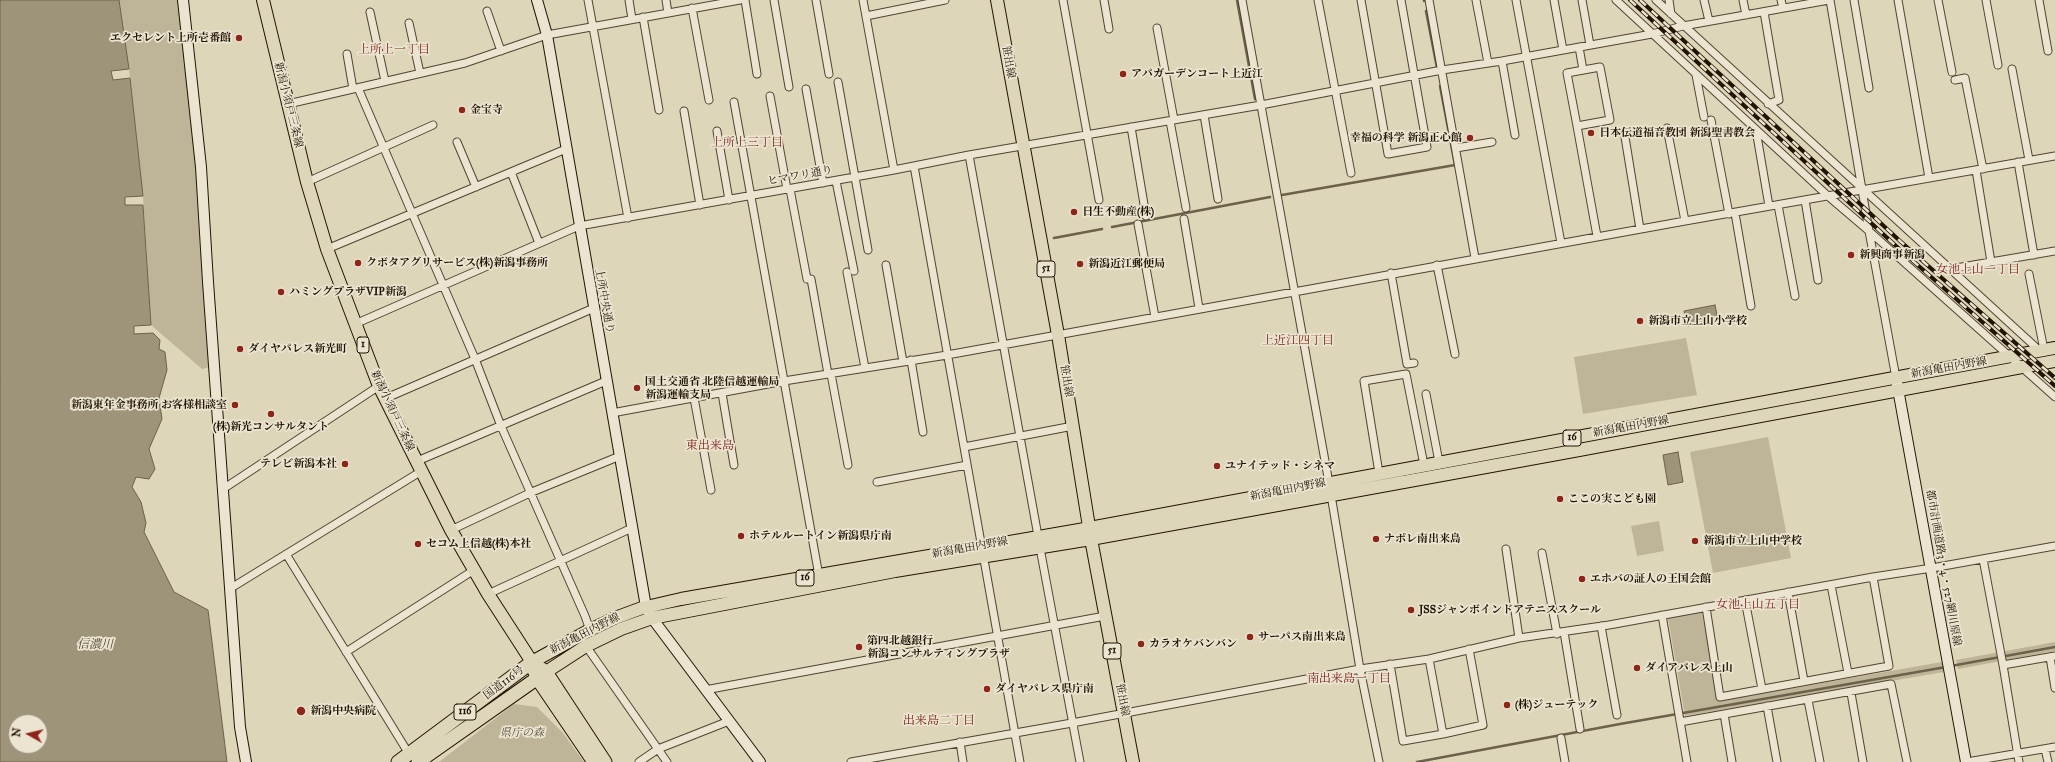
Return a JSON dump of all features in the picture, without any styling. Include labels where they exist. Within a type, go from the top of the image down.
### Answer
[{"type":"highway","name":"国道116号","points":[[414,758],[532,662],[605,762]]},
{"type":"highway","name":"国道116号","points":[[398,762],[414,758],[541,675]]},
{"type":"highway","name":"国道116号","points":[[541,675],[594,762]]},
{"type":"main road","name":"新潟小須戸三条線","points":[[263,0],[307,182],[327,249],[354,324],[384,399],[451,530],[488,594],[532,662]]},
{"type":"main road","name":"笹出線","points":[[997,0],[1058,334],[1090,533],[1133,762]]},
{"type":"main road","name":"新潟亀田内野線","points":[[1330,489],[1379,474],[1438,462],[2046,350]]},
{"type":"main road","name":"新潟亀田内野線","points":[[532,662],[615,618],[646,607],[681,599],[819,576],[983,552],[1330,489],[1898,391],[2022,367],[2053,363]]},
{"type":"main road","name":"新潟亀田内野線","points":[[541,675],[586,646],[621,629],[652,618],[895,571],[983,552]]},
{"type":"street","points":[[183,0],[201,167],[240,727],[246,762]]},
{"type":"street","name":"上所中央通り","points":[[537,0],[547,35],[646,607],[652,618],[760,762]]},
{"type":"street","points":[[588,0],[628,218]]},
{"type":"street","points":[[629,0],[632,20]]},
{"type":"street","points":[[666,0],[668,13]]},
{"type":"street","points":[[288,104],[466,63],[547,35],[668,13],[692,8],[701,3],[740,0]]},
{"type":"street","points":[[745,0],[757,74]]},
{"type":"street","points":[[774,0],[789,87]]},
{"type":"street","points":[[816,0],[828,74]]},
{"type":"street","points":[[863,0],[894,170]]},
{"type":"street","points":[[866,16],[945,0]]},
{"type":"street","points":[[1063,0],[1099,200]]},
{"type":"street","points":[[1104,0],[1109,29]]},
{"type":"street","points":[[1242,0],[1330,489],[1360,669],[1379,762]]},
{"type":"street","points":[[1318,0],[1351,173]]},
{"type":"street","points":[[1361,0],[1388,154],[1427,147],[1401,0]]},
{"type":"street","points":[[1429,0],[1475,258]]},
{"type":"street","points":[[1476,0],[1488,63]]},
{"type":"street","points":[[1516,0],[1561,243]]},
{"type":"street","points":[[1554,0],[1563,50]]},
{"type":"street","points":[[1582,0],[1590,46]]},
{"type":"street","points":[[1616,0],[1828,196],[1869,231],[2008,357],[2022,367],[2055,397]]},
{"type":"street","points":[[1656,0],[1950,269],[2046,350]]},
{"type":"street","points":[[1668,0],[1671,14]]},
{"type":"street","points":[[1704,0],[1709,21]]},
{"type":"street","points":[[1743,0],[1746,15]]},
{"type":"street","points":[[1781,0],[1783,8]]},
{"type":"street","points":[[1829,0],[1896,378]]},
{"type":"street","name":"ヒマワリ通り","points":[[354,324],[580,226],[836,181],[970,155],[1261,105],[1442,70],[1590,46],[1652,34],[1683,26],[1829,0]]},
{"type":"street","points":[[1854,0],[1869,88]]},
{"type":"street","points":[[1898,0],[1929,178]]},
{"type":"street","points":[[1938,0],[1952,72]]},
{"type":"street","points":[[1986,0],[1998,65]]},
{"type":"street","points":[[2039,0],[2048,51]]},
{"type":"street","points":[[692,8],[709,100]]},
{"type":"street","points":[[487,11],[501,51]]},
{"type":"street","points":[[370,12],[385,81]]},
{"type":"street","points":[[1764,12],[1779,100],[1768,104]]},
{"type":"street","points":[[643,17],[659,110]]},
{"type":"street","points":[[409,23],[420,73]]},
{"type":"street","points":[[1157,28],[1186,208]]},
{"type":"street","points":[[1579,47],[1583,70]]},
{"type":"street","points":[[347,54],[356,89],[413,214],[442,285],[475,359],[501,426],[532,492],[590,630]]},
{"type":"street","points":[[1502,61],[1515,135]]},
{"type":"street","points":[[1577,126],[1610,120],[1600,67],[1567,73],[1597,236]]},
{"type":"street","points":[[2012,69],[2029,160]]},
{"type":"street","points":[[1696,75],[1732,213],[1752,306]]},
{"type":"street","points":[[1955,80],[1965,78],[1991,262]]},
{"type":"street","points":[[838,82],[868,250]]},
{"type":"street","points":[[806,88],[823,183]]},
{"type":"street","points":[[770,96],[848,465]]},
{"type":"street","points":[[734,102],[819,576]]},
{"type":"street","points":[[684,111],[700,205]]},
{"type":"street","points":[[1204,115],[1218,199]]},
{"type":"street","points":[[307,182],[433,125]]},
{"type":"street","points":[[1131,127],[1146,216]]},
{"type":"street","points":[[1667,128],[1685,221]]},
{"type":"street","points":[[1756,130],[1770,206]]},
{"type":"street","points":[[717,131],[729,200]]},
{"type":"street","points":[[1625,137],[1640,229]]},
{"type":"street","points":[[457,142],[476,187]]},
{"type":"street","points":[[1456,148],[1492,142]]},
{"type":"street","points":[[327,249],[566,149]]},
{"type":"street","points":[[970,155],[1003,344],[1080,762]]},
{"type":"street","points":[[612,413],[784,381],[947,355],[1597,236],[2055,156]]},
{"type":"street","points":[[2018,162],[2034,255]]},
{"type":"street","points":[[914,166],[1020,762]]},
{"type":"street","points":[[511,172],[539,243]]},
{"type":"street","points":[[836,181],[865,368]]},
{"type":"street","points":[[1805,200],[1818,280]]},
{"type":"street","points":[[1778,205],[1795,296]]},
{"type":"street","points":[[1184,219],[1199,308]]},
{"type":"street","points":[[1138,224],[1155,316]]},
{"type":"street","points":[[1950,269],[2055,251]]},
{"type":"street","points":[[886,265],[923,432]]},
{"type":"street","points":[[1438,265],[1455,354]]},
{"type":"street","points":[[1391,274],[1407,364],[1414,363]]},
{"type":"street","points":[[2029,274],[2046,350],[2053,363]]},
{"type":"street","points":[[384,399],[594,308]]},
{"type":"street","points":[[1379,474],[1364,381],[1406,374],[1424,465]]},
{"type":"street","name":"都市計画道路3・4・527網川原線","points":[[1896,378],[1932,568],[1966,762]]},
{"type":"street","points":[[231,588],[286,554],[418,467],[501,426],[606,381]]},
{"type":"street","points":[[223,489],[379,386]]},
{"type":"street","points":[[722,393],[734,465]]},
{"type":"street","points":[[1426,394],[1438,462]]},
{"type":"street","points":[[694,398],[711,490]]},
{"type":"street","points":[[964,447],[1073,426]]},
{"type":"street","points":[[451,530],[532,492],[620,456]]},
{"type":"street","points":[[877,482],[967,465]]},
{"type":"street","points":[[488,594],[632,528]]},
{"type":"street","points":[[851,762],[1072,723],[1360,669],[1429,659],[1519,638],[1601,626],[2055,546]]},
{"type":"street","points":[[1506,548],[1519,638]]},
{"type":"street","points":[[1542,553],[1580,729]]},
{"type":"street","points":[[286,554],[346,652],[414,758]]},
{"type":"street","points":[[1984,559],[2019,762]]},
{"type":"street","points":[[346,652],[474,570]]},
{"type":"street","points":[[1706,607],[1720,697],[1889,666],[1873,577]]},
{"type":"street","points":[[1831,585],[1848,673]]},
{"type":"street","points":[[1788,592],[1804,681]]},
{"type":"street","points":[[1745,600],[1762,689]]},
{"type":"street","points":[[1662,615],[1687,762]]},
{"type":"street","points":[[705,690],[1105,616]]},
{"type":"street","points":[[1601,626],[1617,715]]},
{"type":"street","points":[[586,646],[667,762]]},
{"type":"street","points":[[1390,664],[1403,741],[1443,734],[1483,725],[1469,649]]},
{"type":"street","points":[[2003,665],[2052,656],[2055,688]]},
{"type":"street","points":[[1429,659],[1443,734]]},
{"type":"street","points":[[1680,719],[1724,714],[1851,693],[1892,684],[1907,762]]},
{"type":"street","points":[[1851,693],[1863,762]]},
{"type":"street","points":[[1808,700],[1820,762]]},
{"type":"street","points":[[1767,706],[1776,762]]},
{"type":"street","points":[[1724,714],[1732,762]]},
{"type":"street","points":[[639,762],[658,749],[728,721]]},
{"type":"street","points":[[1561,738],[1565,762]]},
{"type":"street","points":[[960,742],[963,762]]},
{"type":"street","points":[[1966,762],[2055,747]]},
{"type":"street","points":[[2045,748],[2048,762]]},
{"type":"street","points":[[893,754],[895,762]]},
{"type":"green space","points":[[119,0],[180,0],[188,64],[202,233],[210,367],[202,369],[151,325],[143,196],[129,69]]},
{"type":"green space","points":[[1686,338],[1697,395],[1583,414],[1574,357]]},
{"type":"green space","points":[[1768,437],[1791,558],[1713,573],[1690,452]]},
{"type":"green space","points":[[1659,521],[1664,551],[1637,556],[1631,526]]},
{"type":"green space","points":[[1702,611],[1719,701],[1942,662],[1944,672],[1685,716],[1668,618]]},
{"type":"green space","points":[[2055,642],[2055,651],[1958,669],[1956,660]]},
{"type":"green space","name":"県庁の森","points":[[514,704],[537,707],[563,733],[584,762],[439,762]]},
{"type":"water","name":"信濃川","points":[[0,0],[119,0],[129,69],[111,71],[113,80],[130,78],[143,196],[125,197],[125,205],[143,205],[151,325],[134,326],[134,334],[153,333],[160,340],[159,349],[165,352],[167,370],[159,398],[162,419],[149,449],[155,469],[149,479],[136,477],[132,487],[141,502],[146,523],[144,532],[174,592],[208,610],[227,762],[0,762]]},
{"type":"water","points":[[1715,305],[1718,320],[1688,326],[1684,311]]},
{"type":"water","points":[[1678,452],[1683,482],[1668,485],[1663,455]]},
{"type":"waterway","points":[[1237,0],[1255,99]]},
{"type":"waterway","points":[[1426,11],[1437,68]]},
{"type":"waterway","points":[[1282,195],[1455,165],[1440,86]]},
{"type":"waterway","points":[[1112,227],[1270,197]]},
{"type":"waterway","points":[[1054,238],[1102,229]]},
{"type":"waterway","points":[[1951,666],[2055,647]]},
{"type":"waterway","points":[[1417,762],[1620,724],[1946,667]]},
{"type":"railway","points":[[1630,0],[1896,246],[2055,386]]},
{"type":"railway","points":[[1640,0],[1900,241],[2055,378]]},
{"type":"place","name":"エクセレント上所壱番館","points":[[239,38]]},
{"type":"place","name":"アパガーデンコート上近江","points":[[1123,74]]},
{"type":"place","name":"金宝寺","points":[[462,110]]},
{"type":"place","name":"日本伝道福音教団 新潟聖書教会","points":[[1591,133]]},
{"type":"place","name":"幸福の科学 新潟正心館","points":[[1470,138]]},
{"type":"place","name":"日生不動産(株)","points":[[1074,212]]},
{"type":"place","name":"新興商事新潟","points":[[1851,255]]},
{"type":"place","name":"クボタアグリサービス(株)新潟事務所","points":[[358,263]]},
{"type":"place","name":"新潟近江郵便局","points":[[1080,264]]},
{"type":"place","name":"ハミングプラザVIP新潟","points":[[281,292]]},
{"type":"place","name":"新潟市立上山小学校","points":[[1640,321]]},
{"type":"place","name":"ダイヤパレス新光町","points":[[240,349]]},
{"type":"place","name":"国土交通省 北陸信越運輸局 新潟運輸支局","points":[[637,388]]},
{"type":"place","name":"新潟東年金事務所 お客様相談室","points":[[235,405]]},
{"type":"place","name":"(株)新光コンサルタント","points":[[271,414]]},
{"type":"place","name":"テレビ新潟本社","points":[[345,464]]},
{"type":"place","name":"ユナイテッド・シネマ","points":[[1217,466]]},
{"type":"place","name":"ここの実こども園","points":[[1560,499]]},
{"type":"place","name":"ホテルルートイン新潟県庁南","points":[[741,536]]},
{"type":"place","name":"ナポレ南出来島","points":[[1376,539]]},
{"type":"place","name":"新潟市立上山中学校","points":[[1695,541]]},
{"type":"place","name":"セコム上信越(株)本社","points":[[418,544]]},
{"type":"place","name":"エホバの証人の王国会館","points":[[1582,579]]},
{"type":"place","name":"JSSジャンボインドアテニススクール","points":[[1411,610]]},
{"type":"place","name":"サーパス南出来島","points":[[1250,637]]},
{"type":"place","name":"カラオケバンバン","points":[[1141,644]]},
{"type":"place","name":"第四北越銀行 新潟コンサルティングプラザ","points":[[859,647]]},
{"type":"place","name":"ダイアパレス上山","points":[[1637,668]]},
{"type":"place","name":"ダイヤパレス県庁南","points":[[987,689]]},
{"type":"place","name":"(株)ジューテック","points":[[1507,705]]},
{"type":"place","name":"新潟中央病院","points":[[301,711]]},
{"type":"district","name":"上所上一丁目","points":[[394,50]]},
{"type":"district","name":"上所上三丁目","points":[[747,143]]},
{"type":"district","name":"女池上山一丁目","points":[[1978,270]]},
{"type":"district","name":"上近江四丁目","points":[[1298,341]]},
{"type":"district","name":"東出来島","points":[[710,446]]},
{"type":"district","name":"女池上山五丁目","points":[[1758,605]]},
{"type":"district","name":"南出来島一丁目","points":[[1349,679]]},
{"type":"district","name":"出来島二丁目","points":[[939,721]]}]
